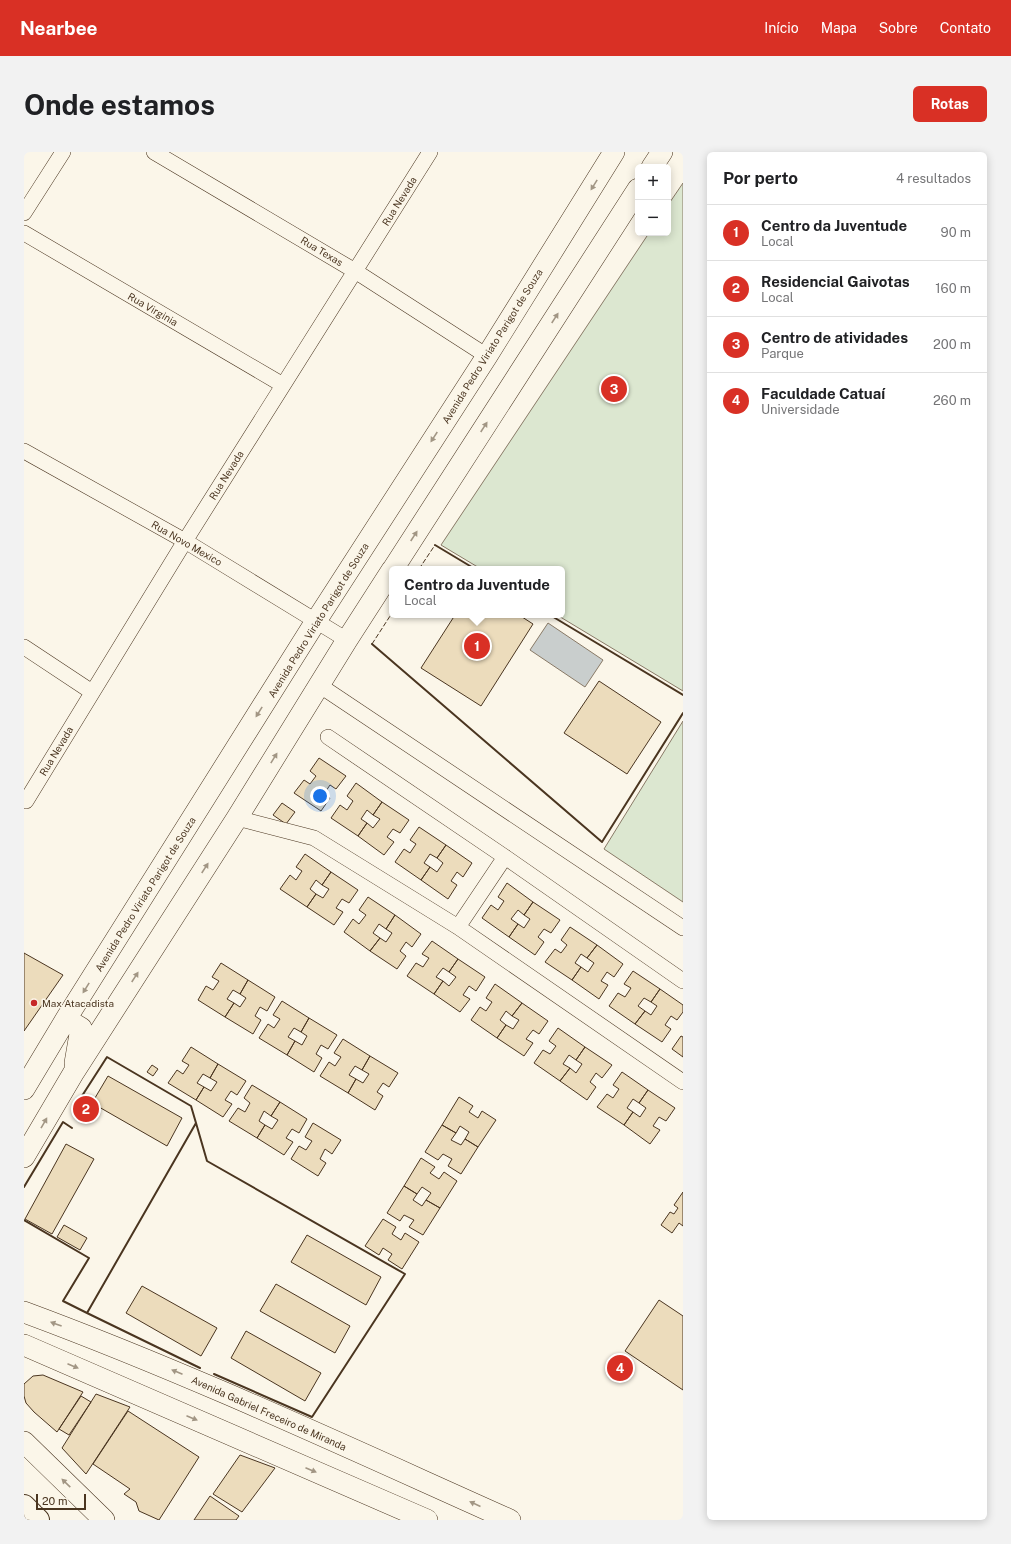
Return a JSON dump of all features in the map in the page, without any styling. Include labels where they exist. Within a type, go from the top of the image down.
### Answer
[{"type":"highway","points":[[24,1506],[38,1520]]},
{"type":"street","points":[[24,213],[63,152]]},
{"type":"street","name":"Rua Texas","points":[[154,152],[355,271],[487,356]]},
{"type":"street","name":"Rua Nevada","points":[[26,801],[185,541],[430,152]]},
{"type":"street","name":"Avenida Pedro Viriato Parigot de Souza","points":[[24,1089],[66,1019],[316,621],[487,356],[614,152]]},
{"type":"street","points":[[654,164],[662,152]]},
{"type":"street","points":[[395,566],[635,193]]},
{"type":"street","name":"Rua Virginia","points":[[24,233],[283,385]]},
{"type":"street","name":"Rua Novo Mexico","points":[[24,451],[185,541],[347,640]]},
{"type":"street","points":[[24,1157],[74,1072],[237,818],[389,575]]},
{"type":"street","points":[[24,647],[92,692]]},
{"type":"street","points":[[320,685],[683,928]]},
{"type":"street","points":[[328,737],[683,980]]},
{"type":"street","points":[[237,818],[314,838],[458,928],[683,1082]]},
{"type":"street","points":[[458,928],[505,857]]},
{"type":"street","points":[[66,1019],[82,1028],[74,1072]]},
{"type":"street","name":"Avenida Gabriel Freceiro de Miranda","points":[[24,1312],[97,1339],[201,1382],[510,1520]]},
{"type":"street","points":[[24,1345],[427,1520]]},
{"type":"street","points":[[24,1442],[104,1520]]},
{"type":"green space","points":[[683,183],[683,691],[562,618],[565,618],[565,566],[476,566],[441,545],[647,236],[671,236],[671,201]]},
{"type":"green space","points":[[683,721],[683,902],[604,849]]},
{"type":"shaded area","points":[[548,623],[603,660],[585,687],[530,650]]},
{"type":"building","points":[[453,618],[524,618],[533,624],[481,706],[421,668]]},
{"type":"building","points":[[599,681],[661,722],[627,774],[564,733]]},
{"type":"building","points":[[319,758],[346,776],[336,789],[330,785],[324,794],[330,798],[321,811],[294,793],[304,780],[310,784],[316,776],[310,771]]},
{"type":"building","points":[[356,783],[382,802],[373,815],[367,810],[361,819],[367,823],[358,836],[331,818],[340,805],[347,810],[353,801],[347,796]]},
{"type":"building","points":[[382,802],[409,820],[400,833],[393,829],[387,837],[394,842],[384,855],[358,836],[367,823],[373,828],[380,819],[373,815]]},
{"type":"building","points":[[282,803],[295,812],[286,824],[273,815]]},
{"type":"building","points":[[419,827],[446,845],[437,858],[430,854],[424,863],[430,867],[421,880],[395,862],[404,849],[410,853],[416,844],[410,840]]},
{"type":"building","points":[[446,845],[472,863],[463,877],[457,872],[451,881],[457,885],[448,899],[421,880],[430,867],[437,872],[443,863],[437,858]]},
{"type":"building","points":[[305,854],[331,872],[322,885],[316,880],[310,889],[316,894],[307,907],[280,889],[290,875],[296,880],[302,871],[296,867]]},
{"type":"building","points":[[331,872],[358,890],[349,903],[342,899],[336,908],[343,912],[334,925],[307,907],[316,894],[323,898],[329,889],[322,885]]},
{"type":"building","points":[[507,883],[533,902],[524,915],[518,910],[511,919],[518,924],[509,937],[482,918],[491,905],[498,910],[504,901],[498,897]]},
{"type":"building","points":[[368,897],[395,915],[386,929],[379,924],[373,933],[380,938],[370,951],[344,932],[353,919],[359,924],[366,915],[359,910]]},
{"type":"building","points":[[533,902],[560,920],[551,933],[544,929],[538,937],[544,942],[535,955],[509,937],[518,924],[524,928],[530,919],[524,915]]},
{"type":"building","points":[[395,915],[421,934],[412,947],[406,942],[400,951],[406,956],[397,969],[370,951],[380,938],[386,942],[392,933],[386,929]]},
{"type":"building","points":[[570,927],[597,945],[587,958],[581,954],[575,963],[581,967],[572,980],[545,962],[555,949],[561,953],[567,945],[561,940]]},
{"type":"building","points":[[432,941],[458,959],[449,972],[443,968],[436,977],[443,981],[434,994],[407,976],[416,963],[423,967],[429,958],[422,954]]},
{"type":"building","points":[[597,945],[623,964],[614,977],[607,972],[601,981],[608,985],[599,999],[572,980],[581,967],[588,972],[594,963],[587,958]]},
{"type":"building","name":"Max Atacadista","points":[[24,953],[63,975],[24,1031]]},
{"type":"building","points":[[458,959],[485,977],[476,991],[469,986],[463,995],[470,999],[460,1012],[434,994],[443,981],[449,986],[456,977],[449,972]]},
{"type":"building","points":[[221,963],[248,980],[240,994],[233,990],[227,999],[234,1003],[225,1017],[198,1000],[206,986],[213,990],[219,981],[212,977]]},
{"type":"building","points":[[633,971],[660,989],[651,1002],[644,998],[638,1006],[645,1011],[635,1024],[609,1006],[618,993],[625,997],[631,988],[624,984]]},
{"type":"building","points":[[248,980],[275,997],[267,1011],[260,1007],[255,1016],[261,1020],[253,1034],[225,1017],[234,1003],[240,1007],[246,998],[240,994]]},
{"type":"building","points":[[495,984],[522,1003],[512,1016],[506,1011],[500,1020],[506,1025],[497,1038],[471,1020],[480,1007],[486,1011],[492,1002],[486,998]]},
{"type":"building","points":[[660,989],[683,1005],[683,1012],[677,1020],[671,1016],[665,1025],[671,1029],[662,1042],[635,1024],[645,1011],[651,1015],[657,1006],[651,1002]]},
{"type":"building","points":[[282,1001],[309,1018],[301,1032],[294,1028],[288,1037],[295,1041],[287,1055],[259,1038],[268,1024],[274,1028],[280,1019],[273,1015]]},
{"type":"building","points":[[522,1003],[548,1021],[539,1034],[533,1030],[526,1039],[533,1043],[524,1056],[497,1038],[506,1025],[513,1029],[519,1020],[512,1016]]},
{"type":"building","points":[[309,1018],[337,1035],[328,1049],[321,1045],[316,1054],[322,1058],[314,1072],[287,1055],[295,1041],[302,1045],[307,1036],[301,1032]]},
{"type":"building","points":[[558,1028],[585,1047],[576,1060],[569,1055],[563,1064],[570,1068],[560,1081],[534,1063],[543,1050],[550,1054],[556,1046],[549,1041]]},
{"type":"building","points":[[681,1036],[683,1037],[683,1057],[672,1049]]},
{"type":"building","points":[[343,1039],[370,1056],[362,1070],[355,1066],[349,1075],[356,1079],[348,1093],[320,1076],[329,1062],[335,1066],[341,1057],[334,1053]]},
{"type":"building","points":[[191,1047],[218,1064],[210,1078],[203,1074],[197,1083],[204,1087],[196,1100],[168,1083],[177,1070],[183,1074],[189,1065],[182,1061]]},
{"type":"building","points":[[585,1047],[612,1065],[602,1078],[596,1073],[590,1082],[596,1087],[587,1100],[560,1081],[570,1068],[576,1073],[582,1064],[576,1060]]},
{"type":"building","points":[[370,1056],[398,1073],[389,1087],[383,1083],[377,1092],[383,1096],[375,1110],[348,1093],[356,1079],[363,1083],[369,1074],[362,1070]]},
{"type":"building","points":[[218,1064],[246,1081],[237,1095],[231,1091],[225,1100],[232,1104],[223,1117],[196,1100],[204,1087],[211,1091],[217,1082],[210,1078]]},
{"type":"building","points":[[152,1065],[158,1069],[153,1076],[147,1072]]},
{"type":"building","points":[[622,1072],[648,1090],[639,1103],[633,1099],[627,1108],[633,1112],[624,1125],[597,1107],[607,1094],[613,1098],[619,1089],[613,1085]]},
{"type":"building","points":[[108,1076],[182,1118],[167,1146],[92,1103]]},
{"type":"building","points":[[252,1085],[280,1102],[271,1116],[264,1111],[259,1121],[265,1125],[257,1138],[229,1121],[238,1108],[245,1112],[250,1103],[244,1098]]},
{"type":"building","points":[[648,1090],[675,1108],[666,1121],[659,1117],[653,1126],[660,1130],[650,1144],[624,1125],[633,1112],[640,1117],[646,1108],[639,1103]]},
{"type":"building","points":[[459,1097],[473,1106],[469,1112],[478,1118],[482,1111],[496,1120],[478,1147],[465,1139],[469,1132],[460,1126],[456,1133],[442,1125]]},
{"type":"building","points":[[84,1102],[93,1107],[87,1116],[78,1111]]},
{"type":"building","points":[[280,1102],[307,1119],[299,1133],[292,1129],[286,1138],[293,1142],[284,1155],[257,1138],[265,1125],[272,1129],[278,1120],[271,1116]]},
{"type":"building","points":[[313,1123],[341,1140],[332,1154],[325,1149],[320,1159],[326,1163],[318,1176],[291,1159],[299,1146],[306,1150],[312,1141],[305,1137]]},
{"type":"building","points":[[442,1125],[456,1133],[451,1140],[461,1145],[465,1139],[478,1147],[461,1174],[448,1166],[452,1159],[443,1154],[438,1160],[425,1152]]},
{"type":"building","points":[[66,1144],[94,1159],[52,1234],[25,1219]]},
{"type":"building","points":[[421,1158],[435,1167],[430,1173],[439,1179],[444,1172],[457,1181],[440,1208],[426,1200],[431,1193],[422,1187],[417,1194],[404,1186]]},
{"type":"building","points":[[404,1186],[417,1194],[413,1200],[422,1206],[426,1200],[440,1208],[423,1235],[409,1227],[414,1220],[404,1215],[400,1221],[387,1213]]},
{"type":"building","points":[[683,1192],[683,1226],[679,1223],[672,1233],[661,1225],[670,1212],[674,1214],[678,1208],[674,1205]]},
{"type":"building","points":[[383,1219],[396,1227],[392,1234],[401,1240],[405,1233],[419,1242],[402,1269],[388,1260],[392,1254],[383,1248],[379,1255],[365,1246]]},
{"type":"building","points":[[64,1225],[87,1238],[80,1250],[57,1237]]},
{"type":"building","points":[[307,1235],[381,1277],[366,1305],[291,1262]]},
{"type":"building","points":[[276,1284],[350,1326],[335,1353],[260,1311]]},
{"type":"building","points":[[142,1286],[217,1328],[201,1356],[126,1313]]},
{"type":"building","points":[[659,1300],[683,1316],[683,1390],[625,1351]]},
{"type":"building","points":[[246,1331],[321,1373],[305,1401],[231,1358]]},
{"type":"building","points":[[43,1375],[83,1392],[57,1432],[34,1412],[26,1403],[24,1396],[24,1384],[33,1376]]},
{"type":"building","points":[[96,1394],[130,1407],[86,1474],[62,1448]]},
{"type":"building","points":[[81,1396],[91,1402],[69,1435],[59,1429]]},
{"type":"building","points":[[128,1411],[199,1457],[159,1520],[139,1511],[136,1502],[124,1494],[130,1489],[93,1464]]},
{"type":"building","points":[[240,1455],[275,1468],[242,1512],[213,1494]]},
{"type":"building","points":[[210,1496],[239,1516],[236,1520],[194,1520]]},
{"type":"fence","points":[[421,566],[435,545]]},
{"type":"fence","points":[[372,644],[389,618]]},
{"type":"wall","points":[[435,545],[470,566]]},
{"type":"wall","points":[[555,618],[683,695]]},
{"type":"wall","points":[[372,644],[602,842],[683,713]]},
{"type":"wall","points":[[24,1220],[89,1258],[63,1301],[87,1313],[196,1123],[191,1106],[107,1057],[80,1099],[84,1102]]},
{"type":"wall","points":[[24,1187],[63,1122],[72,1128]]},
{"type":"wall","points":[[196,1123],[207,1161],[405,1274],[312,1417],[214,1374]]},
{"type":"wall","points":[[87,1313],[200,1368]]},
{"type":"place","name":"Centro de atividades","points":[[614,389]]},
{"type":"place","name":"Centro da Juventude","points":[[477,646]]},
{"type":"place","name":"Max Atacadista","points":[[34,1003]]},
{"type":"place","name":"Residencial Gaivotas","points":[[86,1109]]},
{"type":"place","name":"Faculdade Catuaí","points":[[620,1368]]}]
